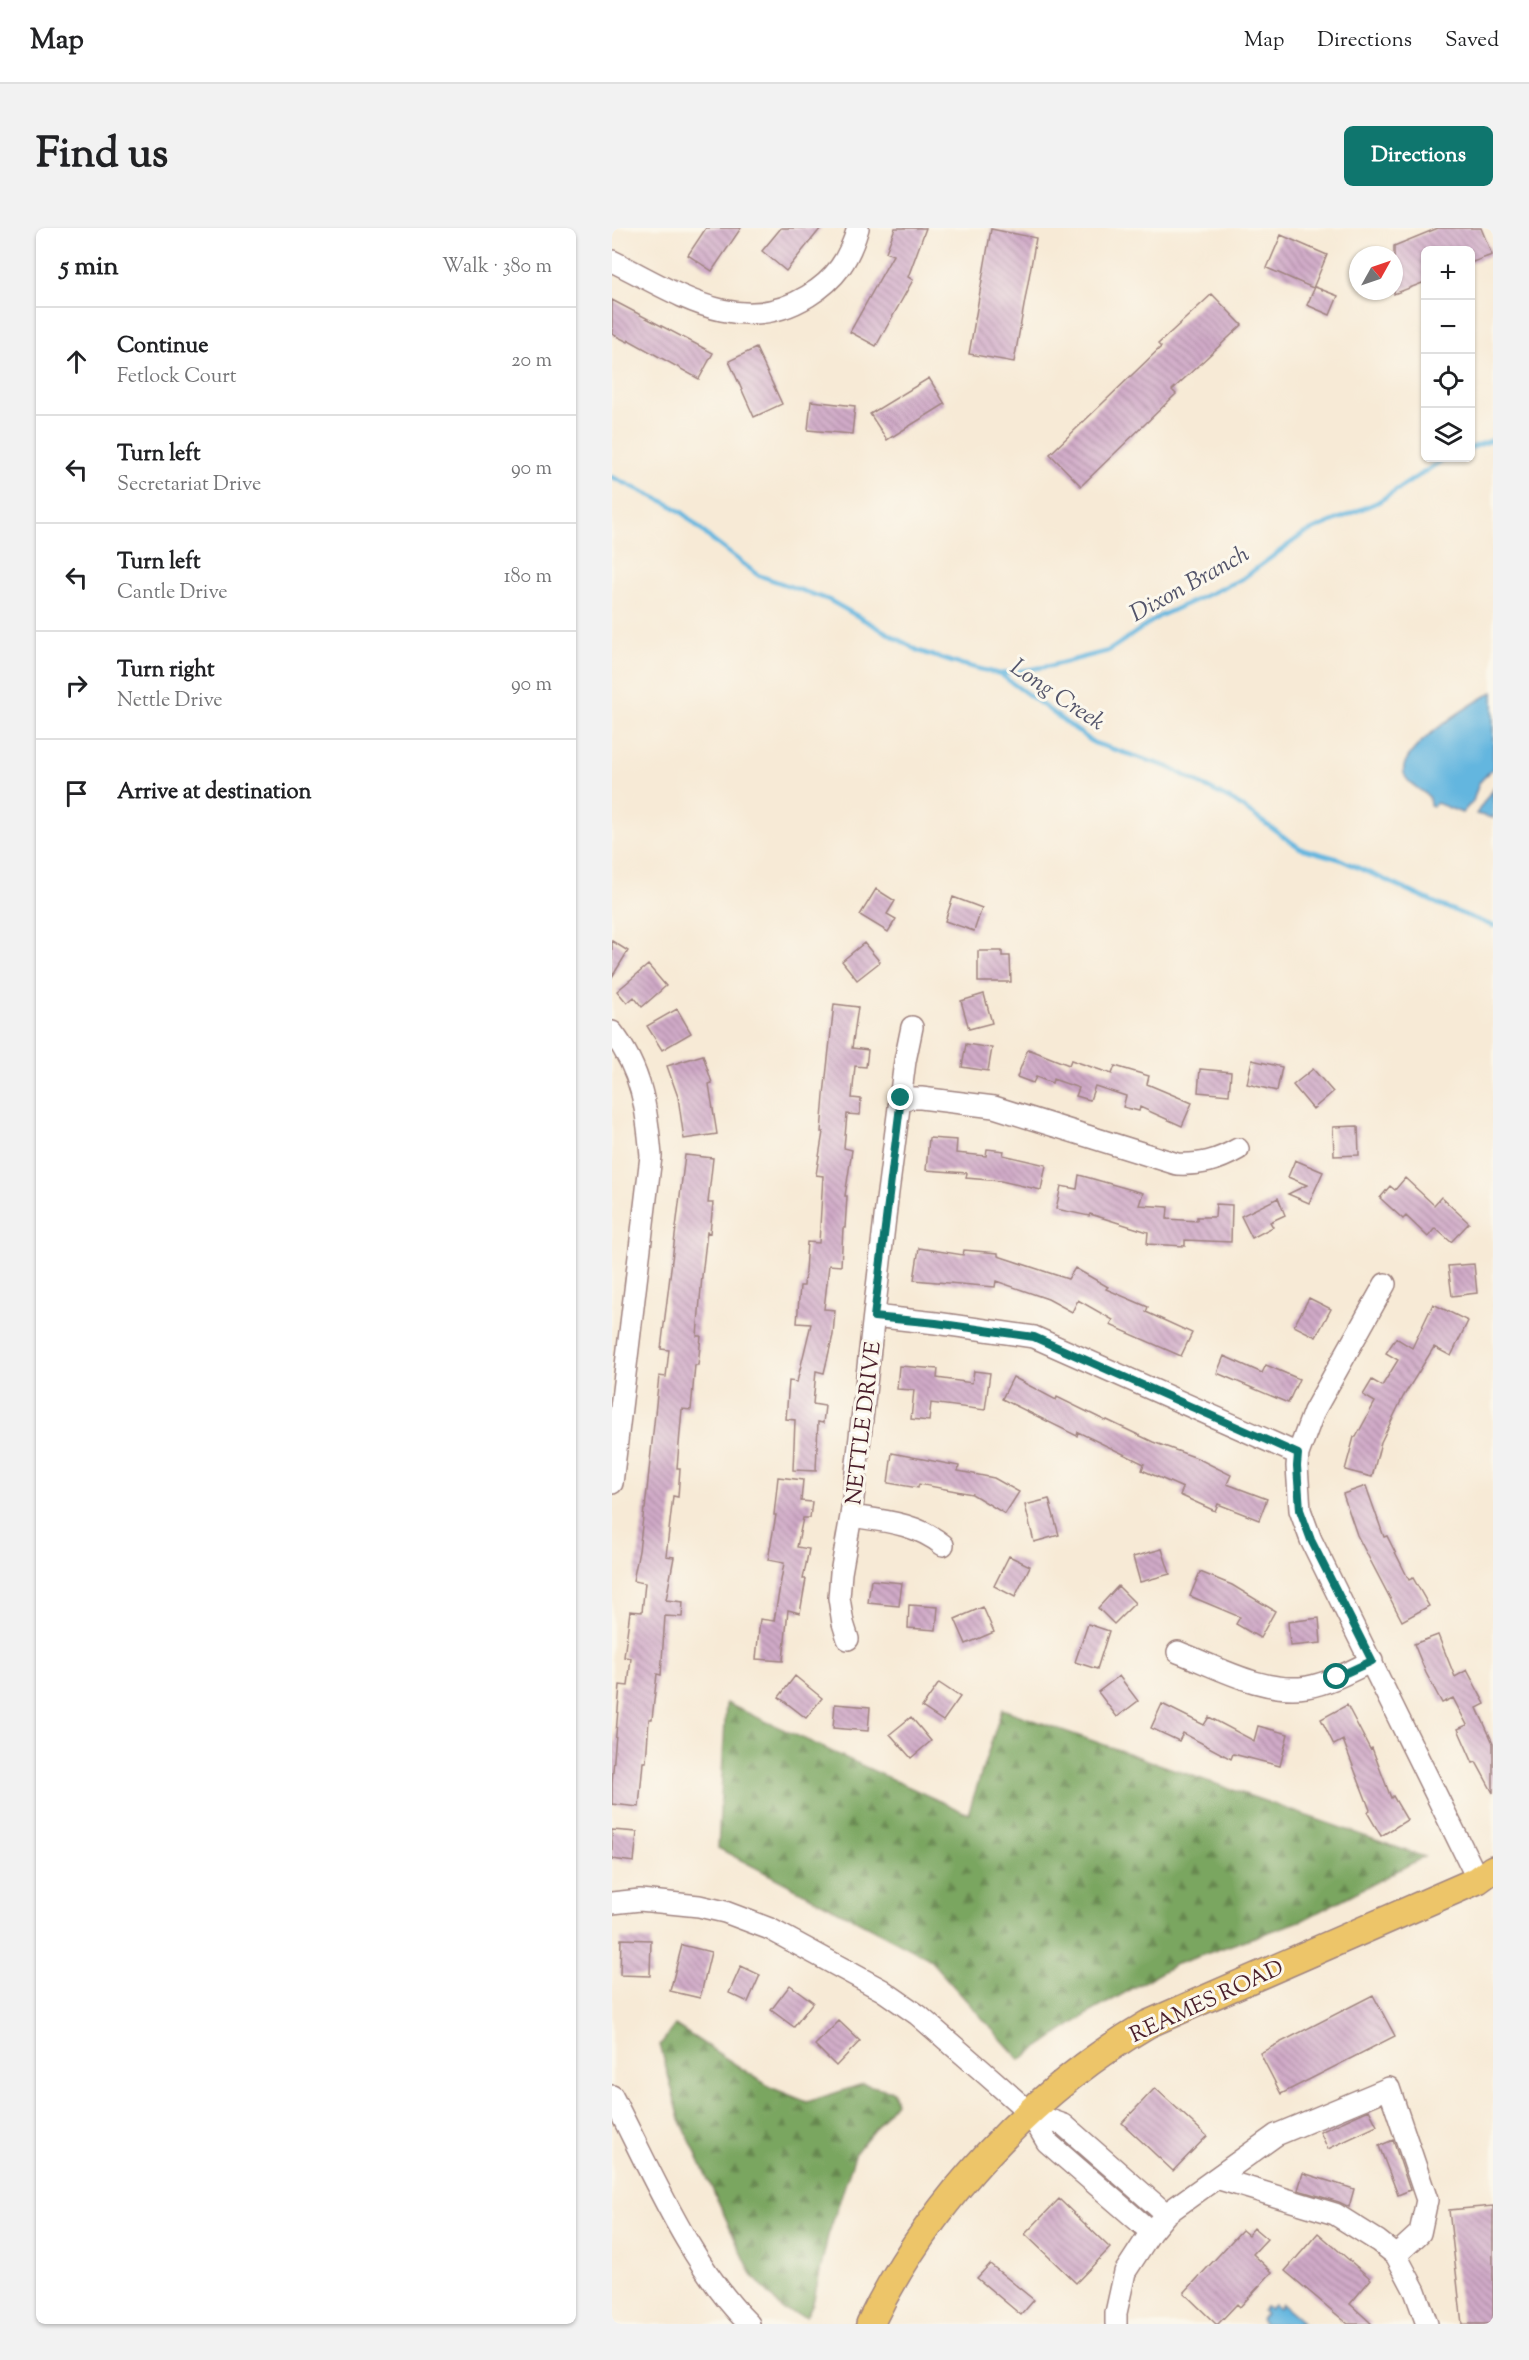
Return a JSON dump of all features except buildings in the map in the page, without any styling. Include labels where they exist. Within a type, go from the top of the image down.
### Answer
[{"type":"main road","name":"REAMES ROAD","points":[[870,2324],[909,2253],[945,2203],[978,2165],[1030,2113],[1100,2053],[1148,2024],[1488,1876]]},
{"type":"street","points":[[612,261],[696,301],[725,312],[749,315],[775,312],[795,305],[829,280],[851,251],[858,228]]},
{"type":"street","name":"NETTLE DRIVE","points":[[848,1639],[838,1598],[844,1548],[851,1516],[901,1098],[912,1027]]},
{"type":"street","points":[[612,1032],[629,1059],[640,1087],[648,1113],[651,1156],[612,1484]]},
{"type":"street","points":[[901,1098],[921,1098],[994,1107],[1178,1164],[1205,1164],[1219,1160],[1238,1149]]},
{"type":"street","points":[[1385,1284],[1304,1433],[1297,1466],[1300,1510],[1311,1540],[1372,1661],[1488,1876]]},
{"type":"street","points":[[874,1317],[1034,1337],[1298,1454]]},
{"type":"street","points":[[851,1516],[916,1528],[930,1534],[943,1545]]},
{"type":"street","points":[[1178,1652],[1249,1679],[1290,1688],[1322,1684],[1372,1661]]},
{"type":"street","points":[[612,1903],[640,1900],[699,1906],[770,1929],[882,1990],[918,2015],[1030,2113],[1047,2142],[1151,2232]]},
{"type":"street","points":[[1116,2324],[1116,2313],[1125,2272],[1151,2232],[1166,2214],[1276,2135],[1389,2088],[1427,2200],[1420,2233],[1396,2255]]},
{"type":"street","points":[[612,2096],[691,2248],[728,2303],[749,2324]]},
{"type":"street","points":[[1030,2113],[1064,2125],[1166,2214]]},
{"type":"street","points":[[1216,2178],[1335,2214],[1378,2241],[1396,2255],[1415,2291],[1427,2324]]},
{"type":"green space","points":[[726,1703],[968,1814],[1002,1709],[1424,1857],[1303,1920],[1174,1965],[1091,2012],[1020,2060],[928,1958],[718,1848]]},
{"type":"green space","points":[[675,2025],[770,2087],[807,2102],[863,2084],[893,2091],[896,2102],[856,2152],[828,2236],[813,2303],[806,2317],[783,2310],[752,2275],[680,2119],[660,2045]]},
{"type":"water","points":[[1493,692],[1493,768],[1479,783],[1473,801],[1462,813],[1437,803],[1430,805],[1429,797],[1409,782],[1405,776],[1404,766],[1422,741],[1437,728]]},
{"type":"water","points":[[1493,788],[1493,818],[1476,814]]},
{"type":"water","points":[[1281,2304],[1302,2322],[1301,2324],[1265,2324],[1261,2319],[1265,2315],[1262,2311],[1265,2307],[1269,2309],[1273,2305],[1278,2309]]},
{"type":"waterway","name":"Dixon Branch","points":[[1475,446],[1493,440]]},
{"type":"waterway","name":"Dixon Branch","points":[[1000,674],[1050,666],[1108,651],[1160,616],[1242,579],[1303,534],[1378,502],[1440,462]]},
{"type":"waterway","name":"Long Creek","points":[[612,477],[683,513],[712,540],[758,575],[829,600],[919,651],[1000,674],[1094,743],[1168,767],[1235,802],[1300,848],[1339,859],[1440,905],[1493,926]]},
{"type":"route","points":[[901,1098],[874,1317],[1034,1337],[1298,1454],[1300,1510],[1311,1540],[1372,1661],[1337,1677]]}]
